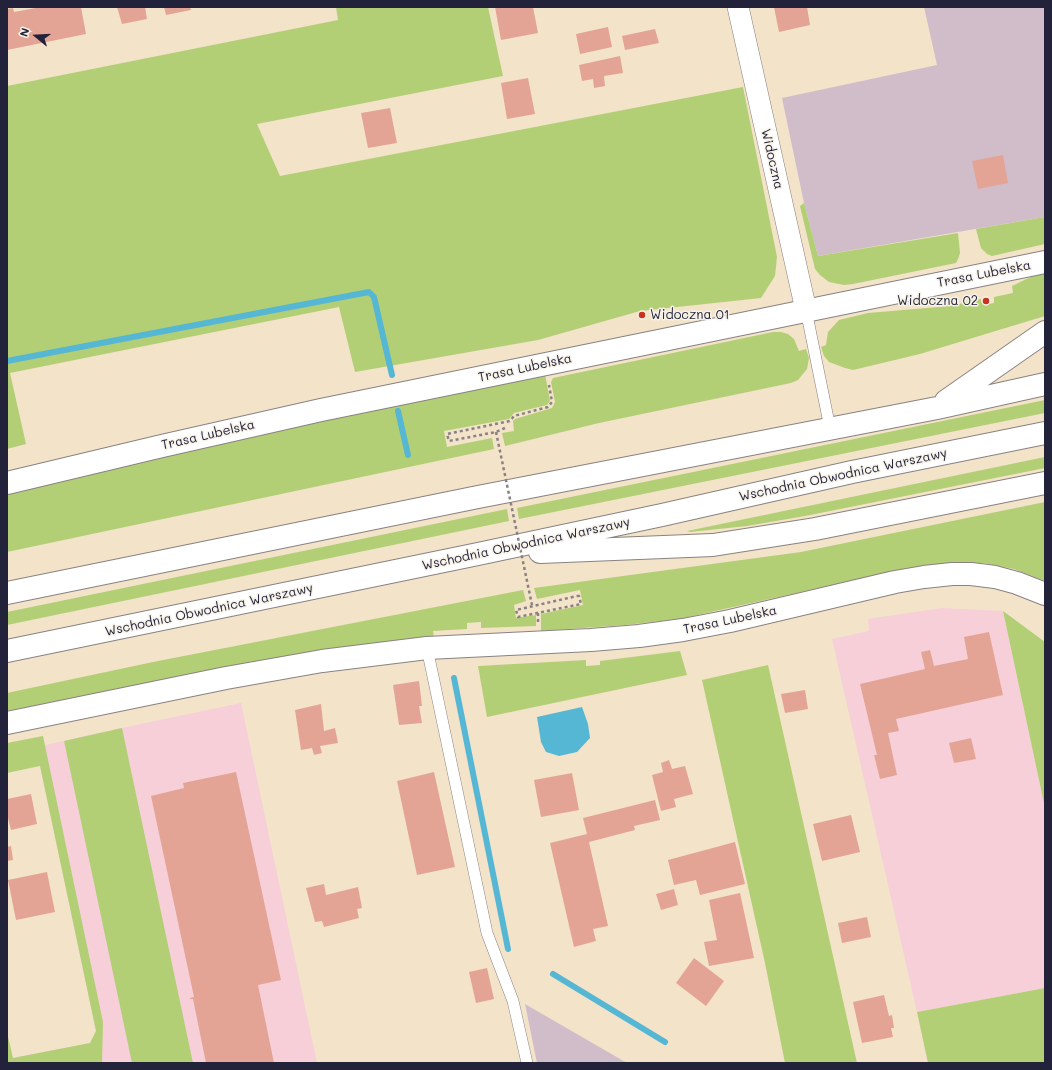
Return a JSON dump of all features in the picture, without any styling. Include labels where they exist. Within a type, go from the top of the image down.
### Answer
[{"type":"main road","name":"Trasa Lubelska","points":[[7,483],[307,413],[1045,262]]},
{"type":"main road","points":[[937,408],[1045,332]]},
{"type":"main road","points":[[7,593],[478,497],[937,408],[1045,384]]},
{"type":"main road","name":"Wschodnia Obwodnica Warszawy","points":[[7,651],[478,554],[662,515],[852,472],[1045,433]]},
{"type":"main road","points":[[478,554],[713,545],[815,529],[1045,483]]},
{"type":"main road","name":"Trasa Lubelska","points":[[7,723],[219,679],[322,661],[427,648],[639,636],[683,630],[730,621],[895,582],[938,575],[971,574],[995,577],[1017,583],[1045,594]]},
{"type":"street","name":"Widoczna","points":[[738,7],[806,310]]},
{"type":"lane","points":[[806,310],[830,428]]},
{"type":"lane","points":[[427,648],[487,933],[513,1001],[527,1063]]},
{"type":"path","points":[[505,428],[496,432],[449,442],[447,434],[510,421],[514,416],[548,407],[552,402],[548,383]]},
{"type":"path","points":[[496,432],[532,606]]},
{"type":"path","points":[[579,596],[581,604],[518,617],[516,610],[532,606],[579,596]]},
{"type":"shaded area","points":[[924,7],[1045,7],[1045,217],[818,256],[804,203],[782,98],[937,65]]},
{"type":"shaded area","points":[[942,608],[1003,611],[1045,808],[1045,988],[917,1012],[832,639],[869,631],[868,619]]},
{"type":"shaded area","points":[[241,703],[317,1063],[13,1063],[13,1058],[90,1043],[96,1031],[36,746]]},
{"type":"shaded area","points":[[525,1004],[627,1063],[537,1063]]},
{"type":"green space","points":[[336,7],[488,7],[503,76],[257,124],[280,176],[743,87],[777,257],[775,276],[761,298],[640,311],[538,340],[355,372],[339,307],[10,373],[26,444],[7,449],[7,86],[338,20]]},
{"type":"green space","points":[[804,203],[818,256],[958,233],[960,253],[958,259],[956,263],[853,284],[844,285],[829,282],[815,269],[800,206]]},
{"type":"green space","points":[[1045,217],[1045,244],[992,256],[987,254],[981,248],[976,229]]},
{"type":"green space","points":[[1045,270],[1045,316],[920,354],[853,370],[829,362],[824,356],[821,347],[826,345],[828,332],[839,320],[868,313],[950,306],[981,299],[983,305],[994,303],[994,297],[1013,293],[1012,286]]},
{"type":"green space","points":[[773,332],[788,334],[794,339],[799,351],[806,349],[809,358],[807,369],[798,380],[791,383],[599,423],[505,446],[502,433],[514,431],[513,421],[515,419],[552,408],[555,402],[551,382],[553,378]]},
{"type":"green space","points":[[545,374],[550,401],[547,405],[514,413],[509,419],[444,431],[447,447],[492,438],[494,449],[7,552],[7,493],[349,413]]},
{"type":"green space","points":[[1045,400],[1045,413],[519,519],[517,508]]},
{"type":"green space","points":[[1045,457],[1045,468],[805,516],[747,526],[690,532],[687,531]]},
{"type":"green space","points":[[1045,502],[1045,581],[1014,569],[983,563],[949,563],[905,569],[679,619],[625,625],[541,631],[541,614],[583,605],[580,590],[537,599],[534,588],[801,552]]},
{"type":"green space","points":[[507,509],[509,521],[7,625],[7,612]]},
{"type":"green space","points":[[523,590],[526,601],[514,605],[516,618],[536,615],[536,626],[481,628],[481,622],[467,623],[467,629],[433,631],[434,638],[239,665],[7,711],[7,693],[153,662]]},
{"type":"green space","points":[[1003,611],[1045,642],[1045,808]]},
{"type":"green space","points":[[680,651],[687,675],[487,717],[478,666],[586,660],[586,666],[600,665],[600,661]]},
{"type":"green space","points":[[768,665],[857,1063],[785,1063],[765,963],[702,680]]},
{"type":"green space","points":[[122,728],[193,1063],[132,1063],[64,741]]},
{"type":"green space","points":[[43,736],[103,1022],[102,1063],[7,1063],[7,1032],[13,1058],[90,1043],[96,1031],[40,766],[7,773],[7,743]]},
{"type":"green space","points":[[1045,988],[1045,1063],[928,1063],[917,1012]]},
{"type":"water","points":[[582,707],[588,724],[590,738],[577,752],[559,756],[546,752],[541,742],[537,717]]},
{"type":"building","points":[[41,7],[81,7],[86,34],[7,50],[7,9],[13,8],[14,12]]},
{"type":"building","points":[[117,7],[145,7],[147,19],[122,24]]},
{"type":"building","points":[[164,7],[190,7],[191,10],[166,15]]},
{"type":"building","points":[[495,7],[533,7],[538,33],[501,40]]},
{"type":"building","points":[[774,7],[807,7],[810,25],[779,32]]},
{"type":"building","points":[[608,27],[612,47],[580,54],[576,34]]},
{"type":"building","points":[[655,29],[659,43],[625,50],[622,36]]},
{"type":"building","points":[[620,56],[623,73],[604,76],[605,86],[594,88],[593,79],[582,81],[579,65]]},
{"type":"building","points":[[528,78],[535,114],[507,119],[501,83]]},
{"type":"building","points":[[390,108],[397,143],[368,148],[361,113]]},
{"type":"building","points":[[1003,155],[1008,183],[978,189],[972,161]]},
{"type":"building","points":[[989,632],[1003,695],[896,719],[899,731],[888,733],[897,775],[880,779],[874,755],[877,755],[860,684],[925,669],[921,652],[930,650],[934,666],[968,659],[964,637]]},
{"type":"building","points":[[419,681],[422,706],[419,706],[422,723],[399,725],[393,685]]},
{"type":"building","points":[[805,690],[808,709],[785,713],[781,694]]},
{"type":"building","points":[[321,704],[324,731],[335,728],[338,743],[320,746],[322,753],[314,755],[312,748],[301,750],[295,710]]},
{"type":"building","points":[[971,738],[976,759],[954,763],[949,743]]},
{"type":"building","points":[[669,760],[672,769],[685,766],[693,794],[674,799],[676,807],[661,811],[652,775],[663,772],[661,763]]},
{"type":"building","points":[[236,772],[281,980],[258,985],[274,1063],[206,1063],[193,999],[190,999],[194,997],[151,796],[184,788],[183,783]]},
{"type":"building","points":[[434,772],[455,867],[417,875],[397,781]]},
{"type":"building","points":[[572,773],[579,810],[541,817],[534,780]]},
{"type":"building","points":[[31,794],[37,824],[11,830],[7,814],[7,799]]},
{"type":"building","points":[[655,800],[660,820],[634,826],[635,830],[589,842],[608,926],[593,929],[596,941],[574,947],[550,843],[587,834],[583,818]]},
{"type":"building","points":[[851,815],[860,852],[822,861],[813,824]]},
{"type":"building","points":[[735,842],[745,884],[700,895],[696,880],[674,885],[668,860]]},
{"type":"building","points":[[11,846],[13,860],[7,861],[7,847]]},
{"type":"building","points":[[47,872],[55,912],[16,920],[8,880]]},
{"type":"building","points":[[324,884],[326,895],[358,887],[362,908],[357,909],[359,918],[324,927],[322,921],[315,922],[306,888]]},
{"type":"building","points":[[674,889],[678,905],[661,910],[656,894]]},
{"type":"building","points":[[740,893],[754,958],[709,966],[704,942],[717,940],[709,900]]},
{"type":"building","points":[[867,917],[871,937],[842,943],[838,923]]},
{"type":"building","points":[[694,958],[724,981],[706,1006],[676,983]]},
{"type":"building","points":[[487,968],[494,999],[476,1003],[469,972]]},
{"type":"building","points":[[884,995],[889,1016],[892,1015],[894,1028],[891,1028],[893,1037],[862,1043],[853,1002]]},
{"type":"waterway","points":[[7,361],[369,292],[374,297],[392,375]]},
{"type":"waterway","points":[[398,411],[408,455]]},
{"type":"waterway","points":[[454,678],[508,949]]},
{"type":"waterway","points":[[553,974],[665,1042]]},
{"type":"place","name":"Widoczna 02","points":[[986,301]]},
{"type":"place","name":"Widoczna 01","points":[[642,315]]}]
